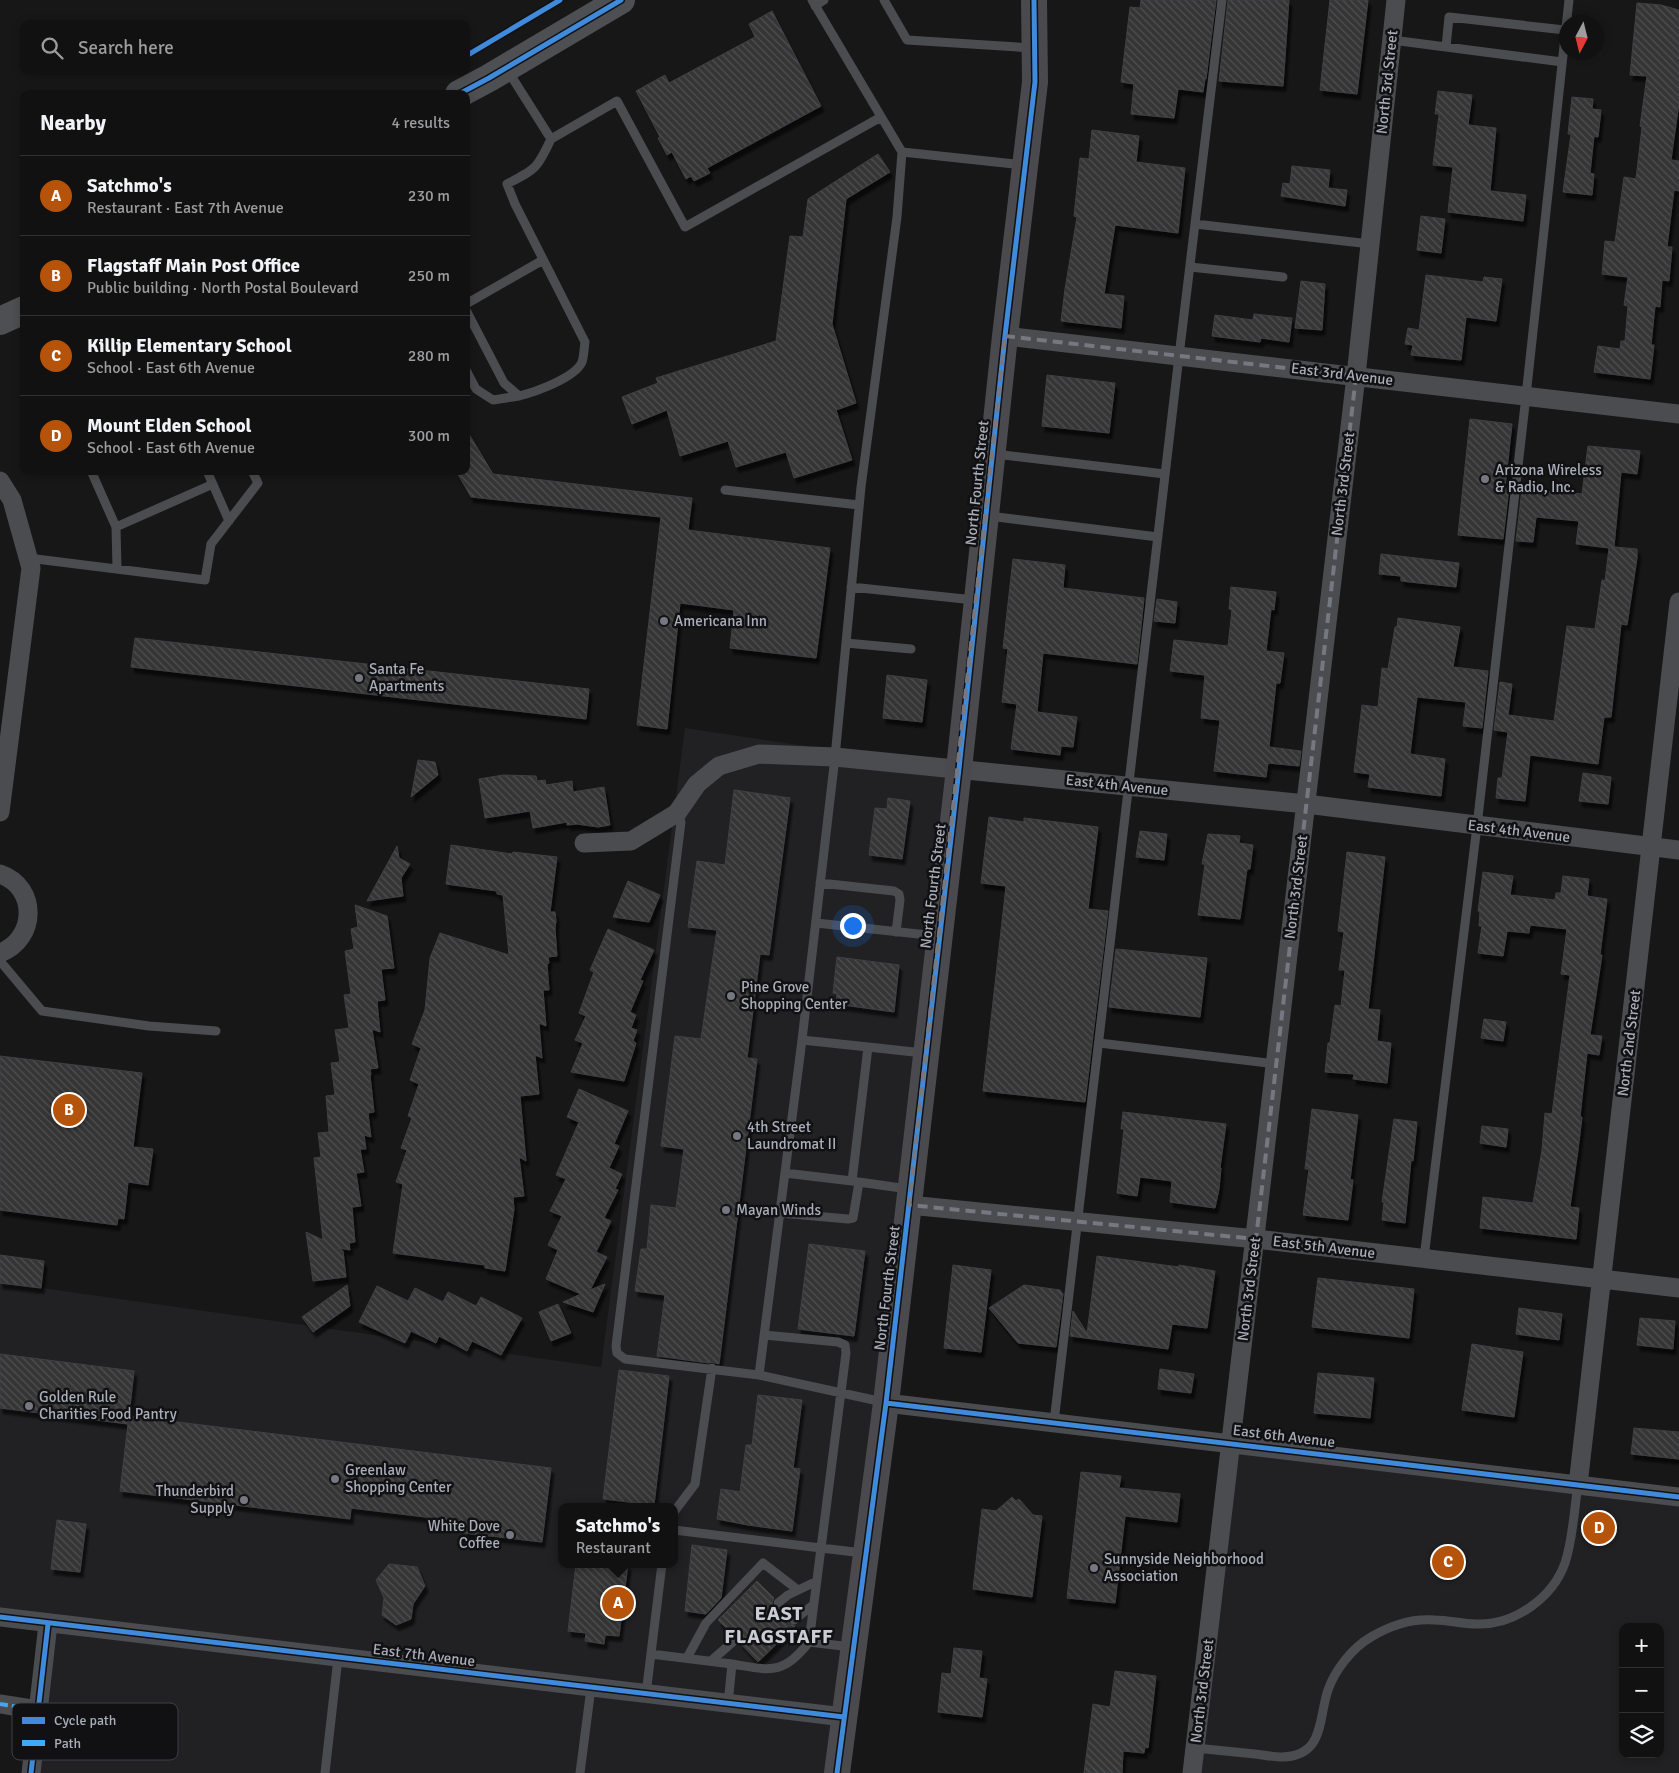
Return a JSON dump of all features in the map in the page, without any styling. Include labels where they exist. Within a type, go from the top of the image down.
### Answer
[{"type":"main road","points":[[466,90],[621,0]]},
{"type":"main road","name":"North Fourth Street","points":[[837,1773],[886,1403],[959,769],[1005,336],[1035,82],[1034,0]]},
{"type":"main road","points":[[0,321],[20,312]]},
{"type":"street","name":"North 3rd Street","points":[[1192,1773],[1356,376],[1396,0]]},
{"type":"street","name":"East 3rd Avenue","points":[[1005,336],[1679,414]]},
{"type":"street","points":[[0,481],[12,500],[31,568],[0,812]]},
{"type":"street","name":"North 2nd Street","points":[[1578,1485],[1679,602]]},
{"type":"street","name":"East 4th Avenue","points":[[584,843],[631,841],[678,813],[697,784],[719,766],[759,754],[835,757],[1306,804],[1679,850]]},
{"type":"street","points":[[0,874],[18,885],[26,898],[29,912],[26,927],[20,940],[9,950],[0,953]]},
{"type":"street","name":"East 5th Avenue","points":[[910,1197],[1079,1221],[1256,1239],[1679,1288]]},
{"type":"street","name":"East 6th Avenue","points":[[886,1403],[1230,1442],[1679,1497]]},
{"type":"street","name":"East 7th Avenue","points":[[0,1617],[844,1718]]},
{"type":"street","points":[[39,1703],[48,1624]]},
{"type":"street","points":[[30,1773],[32,1760]]},
{"type":"lane","points":[[759,1375],[816,923],[835,757],[859,504],[897,216],[902,152],[813,3],[824,0]]},
{"type":"lane","points":[[884,0],[907,40],[1035,48]]},
{"type":"lane","points":[[1054,1422],[1222,0]]},
{"type":"lane","points":[[1566,15],[1568,0]]},
{"type":"lane","points":[[1446,47],[1448,17],[1559,29]]},
{"type":"lane","points":[[1392,40],[1562,62],[1478,826],[1424,1258]]},
{"type":"lane","points":[[506,68],[551,139]]},
{"type":"lane","points":[[470,378],[476,389],[493,400],[540,391],[567,377],[582,363],[585,342],[515,204],[507,184],[533,170],[541,162],[551,139],[617,101],[685,228],[881,117]]},
{"type":"lane","points":[[902,152],[1025,165]]},
{"type":"lane","points":[[1195,224],[1370,244]]},
{"type":"lane","points":[[470,302],[543,260]]},
{"type":"lane","points":[[1190,267],[1283,278]]},
{"type":"lane","points":[[470,318],[504,383],[519,396]]},
{"type":"lane","points":[[992,454],[1165,474]]},
{"type":"lane","points":[[93,475],[116,527],[118,569]]},
{"type":"lane","points":[[209,475],[229,521]]},
{"type":"lane","points":[[28,558],[205,580],[211,544],[258,483],[254,475]]},
{"type":"lane","points":[[116,527],[213,484]]},
{"type":"lane","points":[[725,490],[859,504]]},
{"type":"lane","points":[[986,516],[1158,537]]},
{"type":"lane","points":[[851,587],[977,600]]},
{"type":"lane","points":[[846,642],[911,649]]},
{"type":"lane","points":[[678,813],[681,822],[616,1346],[617,1353],[625,1359],[759,1375],[886,1403]]},
{"type":"lane","points":[[820,883],[894,891],[899,894],[896,932]]},
{"type":"lane","points":[[816,923],[940,936]]},
{"type":"lane","points":[[0,961],[42,1011],[149,1026],[216,1031]]},
{"type":"lane","points":[[802,1040],[926,1053]]},
{"type":"lane","points":[[1099,1044],[1276,1064]]},
{"type":"lane","points":[[780,1213],[848,1220],[853,1218],[855,1214],[855,1182],[868,1047]]},
{"type":"lane","points":[[785,1173],[855,1182],[910,1197]]},
{"type":"lane","points":[[651,1654],[761,1668],[780,1668],[797,1658],[809,1642],[846,1353],[845,1345],[838,1342],[764,1335]]},
{"type":"lane","points":[[678,1507],[695,1484],[712,1368]]},
{"type":"lane","points":[[1195,1748],[1282,1757],[1300,1753],[1312,1744],[1319,1734],[1329,1687],[1342,1664],[1368,1639],[1385,1629],[1417,1620],[1480,1624],[1497,1622],[1514,1617],[1533,1606],[1558,1579],[1565,1563],[1578,1485]]},
{"type":"lane","points":[[678,1530],[866,1554]]},
{"type":"lane","points":[[687,1658],[706,1622],[763,1563],[798,1590]]},
{"type":"lane","points":[[646,1694],[662,1568]]},
{"type":"lane","points":[[778,1603],[817,1581]]},
{"type":"lane","points":[[794,1620],[813,1605]]},
{"type":"lane","points":[[711,1662],[736,1639]]},
{"type":"lane","points":[[809,1642],[854,1648]]},
{"type":"lane","points":[[745,1666],[754,1657]]},
{"type":"lane","points":[[325,1773],[338,1658]]},
{"type":"lane","points":[[728,1704],[732,1664]]},
{"type":"lane","points":[[580,1773],[591,1688]]},
{"type":"highlighted area","points":[[1005,336],[1356,376],[1256,1239],[909,1205]]},
{"type":"shaded area","points":[[685,728],[959,769],[838,1773],[32,1773],[33,1760],[178,1760],[178,1703],[40,1703],[48,1624],[0,1617],[0,1282],[601,1367]]},
{"type":"shaded area","points":[[1230,1442],[1679,1497],[1679,1773],[1192,1773]]},
{"type":"building","points":[[1141,0],[1216,0],[1203,92],[1178,89],[1174,118],[1131,114],[1134,84],[1121,82],[1130,7],[1140,8]]},
{"type":"building","points":[[1228,0],[1289,0],[1283,86],[1219,81]]},
{"type":"building","points":[[1330,0],[1368,0],[1357,94],[1320,90]]},
{"type":"building","points":[[1637,3],[1661,5],[1679,10],[1679,103],[1671,160],[1679,161],[1679,191],[1674,190],[1667,247],[1672,247],[1669,281],[1662,280],[1660,307],[1655,306],[1651,345],[1654,345],[1650,379],[1594,372],[1598,346],[1620,349],[1621,341],[1625,341],[1628,306],[1624,305],[1628,277],[1602,274],[1605,241],[1615,242],[1624,177],[1636,179],[1642,127],[1640,126],[1647,76],[1630,75]]},
{"type":"building","points":[[772,11],[821,106],[707,168],[710,173],[694,181],[691,176],[686,179],[672,152],[667,155],[658,138],[660,137],[636,91],[665,75],[669,83],[755,37],[749,24]]},
{"type":"building","points":[[1438,91],[1472,95],[1468,125],[1496,128],[1490,191],[1526,195],[1523,221],[1448,212],[1453,167],[1433,165],[1439,114],[1435,114]]},
{"type":"building","points":[[1572,97],[1593,99],[1592,109],[1601,110],[1598,137],[1594,136],[1590,173],[1594,174],[1592,195],[1563,192],[1571,134],[1568,134]]},
{"type":"building","points":[[1092,130],[1139,136],[1136,162],[1185,168],[1178,233],[1115,225],[1104,294],[1124,296],[1121,328],[1061,321],[1077,217],[1074,216],[1080,158],[1089,159]]},
{"type":"building","points":[[878,154],[890,172],[846,199],[832,324],[856,403],[836,410],[852,460],[794,478],[786,452],[736,467],[728,441],[680,456],[667,410],[632,424],[622,397],[658,383],[656,378],[776,341],[790,236],[803,237],[808,199]]},
{"type":"building","points":[[1292,166],[1330,170],[1328,188],[1347,190],[1345,206],[1281,196],[1283,183],[1290,184]]},
{"type":"building","points":[[1421,216],[1445,219],[1441,253],[1417,250]]},
{"type":"building","points":[[1426,275],[1483,282],[1484,277],[1502,279],[1496,321],[1466,317],[1461,360],[1411,355],[1413,345],[1405,344],[1408,328],[1419,330]]},
{"type":"building","points":[[1301,281],[1325,284],[1322,330],[1295,328]]},
{"type":"building","points":[[1254,314],[1292,318],[1289,342],[1261,338],[1260,342],[1212,336],[1215,315],[1253,320]]},
{"type":"building","points":[[1047,375],[1115,383],[1109,433],[1042,426]]},
{"type":"building","name":"Arizona Wireless & Radio, Inc.","points":[[1470,419],[1512,424],[1505,488],[1509,488],[1503,539],[1458,535]]},
{"type":"building","points":[[470,436],[493,474],[692,498],[688,530],[830,548],[816,658],[730,648],[734,610],[680,603],[667,729],[637,725],[661,517],[471,497],[458,475],[470,475]]},
{"type":"building","points":[[1588,446],[1640,451],[1637,474],[1621,472],[1614,547],[1637,549],[1637,558],[1627,625],[1621,624],[1611,717],[1604,717],[1598,764],[1530,755],[1525,801],[1496,798],[1498,778],[1502,778],[1508,732],[1494,730],[1500,682],[1512,684],[1508,715],[1554,721],[1567,626],[1595,629],[1602,580],[1605,581],[1609,548],[1576,544],[1579,521],[1536,517],[1533,542],[1516,541],[1522,489],[1582,494]]},
{"type":"building","points":[[1381,554],[1459,563],[1456,587],[1401,581],[1401,576],[1379,574]]},
{"type":"building","points":[[1013,559],[1065,565],[1063,588],[1144,598],[1137,664],[1043,653],[1037,712],[1077,717],[1073,747],[1061,746],[1060,755],[1011,749],[1017,704],[1002,702],[1008,649],[1003,648]]},
{"type":"building","points":[[1231,587],[1276,592],[1274,610],[1271,609],[1266,651],[1284,653],[1280,683],[1276,683],[1269,747],[1301,751],[1299,766],[1268,763],[1266,777],[1214,771],[1220,720],[1201,718],[1205,675],[1170,671],[1174,640],[1228,646],[1232,610],[1229,609]]},
{"type":"building","points":[[1157,599],[1177,602],[1175,623],[1154,621]]},
{"type":"building","points":[[1398,618],[1460,627],[1453,667],[1488,671],[1482,728],[1463,726],[1466,702],[1417,697],[1410,754],[1445,759],[1441,796],[1368,787],[1370,774],[1354,772],[1362,705],[1378,707],[1382,668],[1388,669]]},
{"type":"building","name":"Santa Fe Apartments","points":[[135,638],[589,689],[586,719],[131,667]]},
{"type":"building","points":[[887,675],[927,680],[922,722],[883,718]]},
{"type":"building","points":[[418,760],[435,762],[438,775],[411,797]]},
{"type":"building","points":[[1583,773],[1611,777],[1608,804],[1579,801]]},
{"type":"building","points":[[503,775],[536,776],[537,781],[545,780],[546,785],[572,781],[573,792],[604,787],[610,825],[598,827],[577,824],[567,825],[567,822],[533,828],[530,811],[485,818],[479,779]]},
{"type":"building","name":"Pine Grove Shopping Center","points":[[734,790],[790,798],[769,955],[760,954],[747,1058],[757,1059],[719,1364],[657,1356],[665,1295],[635,1291],[641,1249],[647,1249],[651,1205],[676,1208],[684,1149],[661,1146],[675,1036],[701,1039],[717,930],[688,927],[697,861],[725,865]]},
{"type":"building","points":[[888,798],[910,801],[902,859],[869,855],[875,808],[887,809]]},
{"type":"building","points":[[989,817],[1024,822],[1024,818],[1098,827],[1088,909],[1108,911],[1085,1102],[983,1091],[1006,886],[981,883]]},
{"type":"building","points":[[1140,831],[1167,834],[1164,860],[1136,857]]},
{"type":"building","points":[[1208,834],[1240,836],[1239,843],[1253,845],[1250,869],[1247,869],[1240,919],[1198,915],[1205,864],[1202,864]]},
{"type":"building","points":[[451,845],[512,854],[513,852],[557,857],[550,912],[555,912],[557,956],[548,957],[549,990],[543,990],[546,1026],[539,1023],[542,1058],[535,1055],[539,1094],[520,1096],[526,1161],[519,1157],[524,1196],[513,1197],[514,1209],[505,1271],[485,1268],[485,1265],[393,1253],[403,1184],[396,1182],[407,1150],[401,1148],[412,1118],[408,1116],[419,1084],[410,1080],[421,1048],[412,1044],[425,1010],[430,958],[440,933],[509,955],[503,895],[497,894],[497,891],[446,884]]},
{"type":"building","points":[[397,846],[399,858],[410,864],[401,878],[403,896],[367,901]]},
{"type":"building","points":[[1347,852],[1385,857],[1368,1009],[1380,1010],[1377,1041],[1391,1043],[1387,1083],[1353,1079],[1354,1074],[1325,1072],[1335,1005],[1341,1006],[1345,970],[1339,970],[1344,932],[1338,931]]},
{"type":"building","points":[[1483,872],[1513,876],[1510,895],[1555,900],[1556,893],[1561,893],[1563,876],[1589,879],[1587,896],[1607,899],[1600,955],[1602,955],[1590,1035],[1602,1036],[1599,1055],[1587,1053],[1580,1117],[1582,1117],[1570,1207],[1579,1208],[1576,1239],[1480,1228],[1483,1197],[1533,1203],[1542,1150],[1545,1113],[1552,1114],[1570,975],[1561,974],[1567,929],[1530,925],[1529,933],[1507,931],[1503,956],[1478,953],[1482,926],[1479,926],[1480,912],[1478,911]]},
{"type":"building","points":[[628,881],[660,895],[649,922],[613,917]]},
{"type":"building","points":[[355,905],[387,916],[394,968],[381,969],[385,1000],[377,1001],[380,1032],[372,1029],[378,1068],[370,1069],[374,1112],[368,1113],[371,1137],[364,1135],[366,1149],[360,1149],[364,1172],[356,1173],[361,1206],[352,1207],[355,1242],[349,1243],[350,1250],[338,1248],[343,1251],[346,1277],[313,1281],[306,1232],[323,1240],[314,1158],[321,1157],[318,1133],[329,1132],[326,1096],[335,1095],[331,1063],[340,1062],[335,1030],[349,1028],[344,995],[351,994],[345,951],[354,949],[351,929],[358,927]]},
{"type":"building","points":[[608,929],[654,950],[640,980],[643,981],[630,1012],[636,1015],[631,1028],[637,1030],[633,1041],[636,1043],[624,1081],[571,1072],[583,1043],[575,1040],[586,1016],[579,1013],[594,972],[590,970]]},
{"type":"building","points":[[1116,949],[1207,958],[1200,1017],[1109,1007]]},
{"type":"building","points":[[837,957],[899,965],[894,1012],[836,1004],[837,994],[833,993]]},
{"type":"building","points":[[1484,1019],[1506,1022],[1503,1041],[1481,1038]]},
{"type":"building","points":[[0,1056],[142,1073],[133,1147],[153,1149],[148,1185],[128,1182],[124,1219],[118,1218],[117,1225],[0,1210]]},
{"type":"building","points":[[579,1089],[628,1111],[614,1144],[619,1146],[609,1168],[622,1174],[615,1189],[618,1190],[604,1218],[611,1221],[596,1252],[607,1257],[590,1290],[605,1284],[593,1312],[563,1302],[581,1294],[546,1279],[558,1250],[548,1245],[562,1216],[550,1211],[566,1179],[556,1175],[579,1122],[567,1117]]},
{"type":"building","points":[[1312,1109],[1358,1115],[1350,1180],[1353,1180],[1348,1220],[1303,1215],[1309,1169],[1305,1169]]},
{"type":"building","points":[[1123,1112],[1226,1124],[1215,1208],[1170,1202],[1172,1181],[1140,1177],[1137,1196],[1117,1193],[1124,1129],[1121,1129]]},
{"type":"building","points":[[1394,1119],[1417,1122],[1405,1223],[1382,1220],[1384,1202],[1382,1202]]},
{"type":"building","points":[[1482,1126],[1508,1129],[1506,1147],[1480,1143]]},
{"type":"building","points":[[809,1244],[865,1251],[854,1336],[798,1329]]},
{"type":"building","points":[[0,1255],[44,1261],[41,1288],[0,1283]]},
{"type":"building","points":[[1097,1256],[1215,1271],[1207,1328],[1172,1324],[1168,1349],[1070,1336],[1073,1311],[1087,1333]]},
{"type":"building","points":[[953,1265],[991,1270],[981,1352],[944,1348]]},
{"type":"building","points":[[1318,1278],[1414,1289],[1409,1338],[1312,1327]]},
{"type":"building","points":[[347,1285],[350,1306],[313,1332],[302,1317]]},
{"type":"building","points":[[1024,1285],[1060,1290],[1063,1294],[1056,1347],[1018,1343],[989,1308]]},
{"type":"building","points":[[377,1286],[408,1301],[415,1288],[443,1302],[448,1292],[476,1306],[481,1297],[522,1318],[501,1355],[472,1341],[467,1351],[439,1336],[436,1343],[411,1331],[405,1343],[359,1322]]},
{"type":"building","points":[[558,1304],[571,1333],[551,1341],[539,1312]]},
{"type":"building","points":[[1519,1308],[1562,1314],[1559,1340],[1516,1334]]},
{"type":"building","points":[[1640,1318],[1675,1321],[1673,1349],[1637,1345]]},
{"type":"building","points":[[1472,1344],[1523,1352],[1514,1417],[1462,1410]]},
{"type":"building","name":"Greenlaw Shopping Center","points":[[0,1354],[134,1371],[129,1416],[551,1468],[542,1542],[464,1533],[466,1522],[351,1508],[350,1519],[120,1491],[128,1424],[0,1408]]},
{"type":"building","points":[[1160,1369],[1194,1374],[1191,1393],[1158,1389]]},
{"type":"building","points":[[619,1370],[669,1376],[654,1503],[603,1499]]},
{"type":"building","points":[[1318,1373],[1374,1378],[1370,1418],[1314,1413]]},
{"type":"building","points":[[758,1395],[802,1400],[793,1468],[800,1469],[792,1531],[717,1519],[721,1489],[740,1492],[746,1445],[752,1445]]},
{"type":"building","points":[[1634,1428],[1679,1432],[1679,1459],[1631,1454]]},
{"type":"building","points":[[1081,1472],[1121,1476],[1119,1488],[1180,1494],[1177,1522],[1125,1516],[1115,1603],[1067,1598]]},
{"type":"building","points":[[1012,1497],[1016,1501],[1019,1499],[1033,1515],[1042,1516],[1032,1597],[973,1589],[982,1509],[996,1511]]},
{"type":"building","points":[[57,1520],[86,1524],[80,1572],[51,1569]]},
{"type":"building","points":[[692,1545],[727,1550],[721,1598],[706,1614],[685,1611]]},
{"type":"building","points":[[389,1564],[417,1567],[425,1586],[413,1604],[411,1619],[396,1625],[382,1615],[384,1598],[376,1580]]},
{"type":"building","points":[[576,1568],[628,1568],[619,1636],[605,1635],[604,1644],[585,1641],[586,1633],[568,1631]]},
{"type":"building","points":[[757,1581],[774,1598],[773,1607],[778,1609],[782,1607],[790,1615],[788,1618],[789,1623],[795,1626],[758,1662],[740,1643],[742,1638],[740,1635],[732,1634],[718,1620]]},
{"type":"building","points":[[954,1648],[982,1651],[979,1678],[987,1679],[982,1717],[938,1712],[942,1673],[951,1674]]},
{"type":"building","points":[[1115,1671],[1156,1676],[1148,1748],[1145,1747],[1144,1753],[1123,1751],[1122,1773],[1084,1773],[1093,1704],[1110,1707]]},
{"type":"marked path","points":[[0,1704],[12,1706]]},
{"type":"cycle path","points":[[470,54],[560,0]]},
{"type":"cycle path","points":[[466,90],[621,0]]},
{"type":"cycle path","points":[[837,1773],[886,1403],[959,769],[1005,336],[1035,82],[1034,0]]},
{"type":"cycle path","points":[[886,1403],[1679,1497]]},
{"type":"cycle path","points":[[0,1617],[844,1717]]},
{"type":"cycle path","points":[[39,1703],[48,1624]]},
{"type":"cycle path","points":[[31,1773],[32,1760]]},
{"type":"place","name":"Arizona Wireless & Radio, Inc.","points":[[1485,479]]},
{"type":"place","name":"Americana Inn","points":[[664,621]]},
{"type":"place","name":"Santa Fe Apartments","points":[[359,678]]},
{"type":"place","name":"Pine Grove Shopping Center","points":[[731,996]]},
{"type":"place","name":"Flagstaff Main Post Office","points":[[69,1110]]},
{"type":"place","name":"4th Street Laundromat II","points":[[737,1136]]},
{"type":"place","name":"Mayan Winds","points":[[726,1210]]},
{"type":"place","name":"Golden Rule Charities Food Pantry","points":[[29,1406]]},
{"type":"place","name":"Greenlaw Shopping Center","points":[[335,1479]]},
{"type":"place","name":"Thunderbird Supply","points":[[244,1500]]},
{"type":"place","name":"Mount Elden School","points":[[1599,1528]]},
{"type":"place","name":"White Dove Coffee","points":[[510,1535]]},
{"type":"place","name":"Killip Elementary School","points":[[1448,1562]]},
{"type":"place","name":"Sunnyside Neighborhood Association","points":[[1094,1568]]},
{"type":"place","name":"Satchmo's","points":[[618,1603]]},
{"type":"district","name":"EAST FLAGSTAFF","points":[[779,1624]]}]
